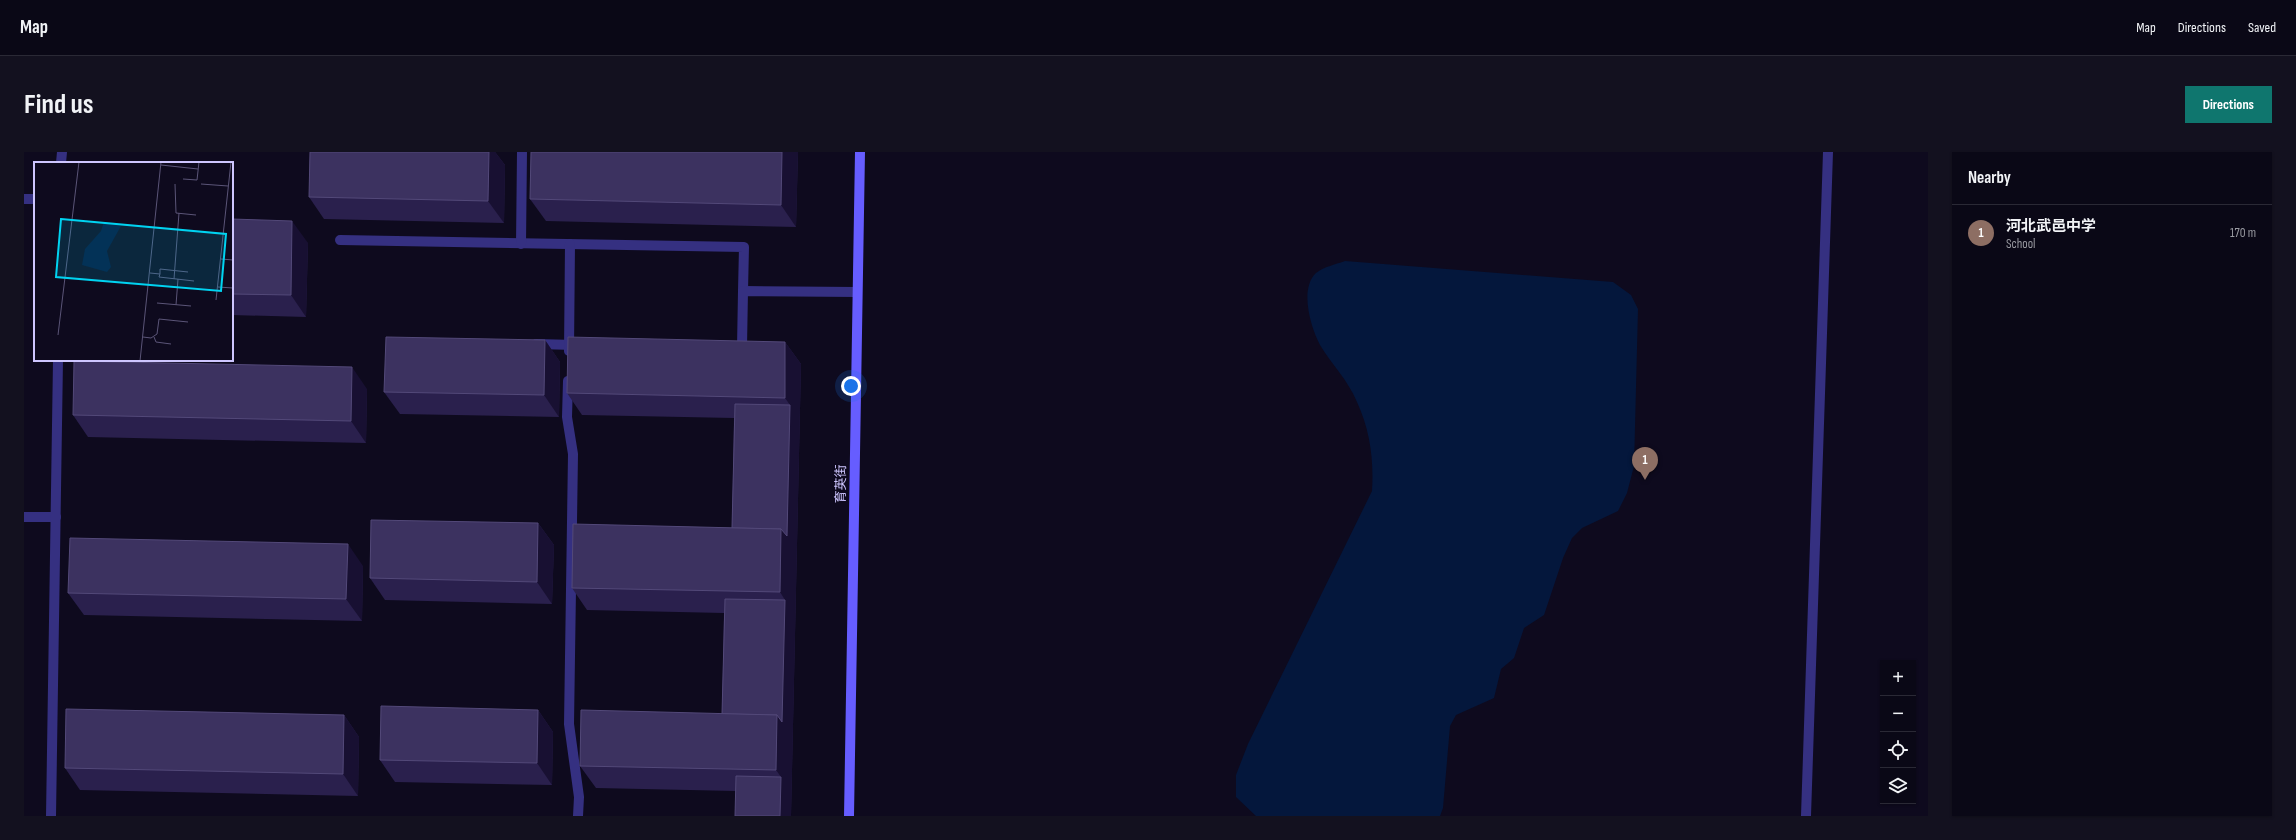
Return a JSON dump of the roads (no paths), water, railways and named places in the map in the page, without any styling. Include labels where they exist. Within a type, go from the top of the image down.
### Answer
[{"type":"street","name":"育英街","points":[[849,816],[860,152]]},
{"type":"lane","points":[[521,244],[522,152]]},
{"type":"lane","points":[[1806,816],[1828,152]]},
{"type":"lane","points":[[340,240],[744,247],[742,347],[726,347]]},
{"type":"lane","points":[[568,359],[570,244]]},
{"type":"lane","points":[[743,291],[857,292]]},
{"type":"lane","points":[[523,344],[584,345]]},
{"type":"lane","points":[[51,816],[58,361]]},
{"type":"lane","points":[[568,374],[567,417],[573,454],[569,724],[579,797],[578,816]]},
{"type":"lane","points":[[24,517],[56,517]]},
{"type":"water","points":[[1345,261],[1613,282],[1631,295],[1638,309],[1634,466],[1627,493],[1618,511],[1582,528],[1572,538],[1563,558],[1544,615],[1524,628],[1514,658],[1501,669],[1494,698],[1456,715],[1450,726],[1443,808],[1440,816],[1256,816],[1236,797],[1236,775],[1248,744],[1372,491],[1372,457],[1365,423],[1353,394],[1345,380],[1320,345],[1313,329],[1308,309],[1308,289],[1311,280],[1316,273],[1326,267]]},
{"type":"place","name":"河北武邑中学","points":[[1645,480]]}]
